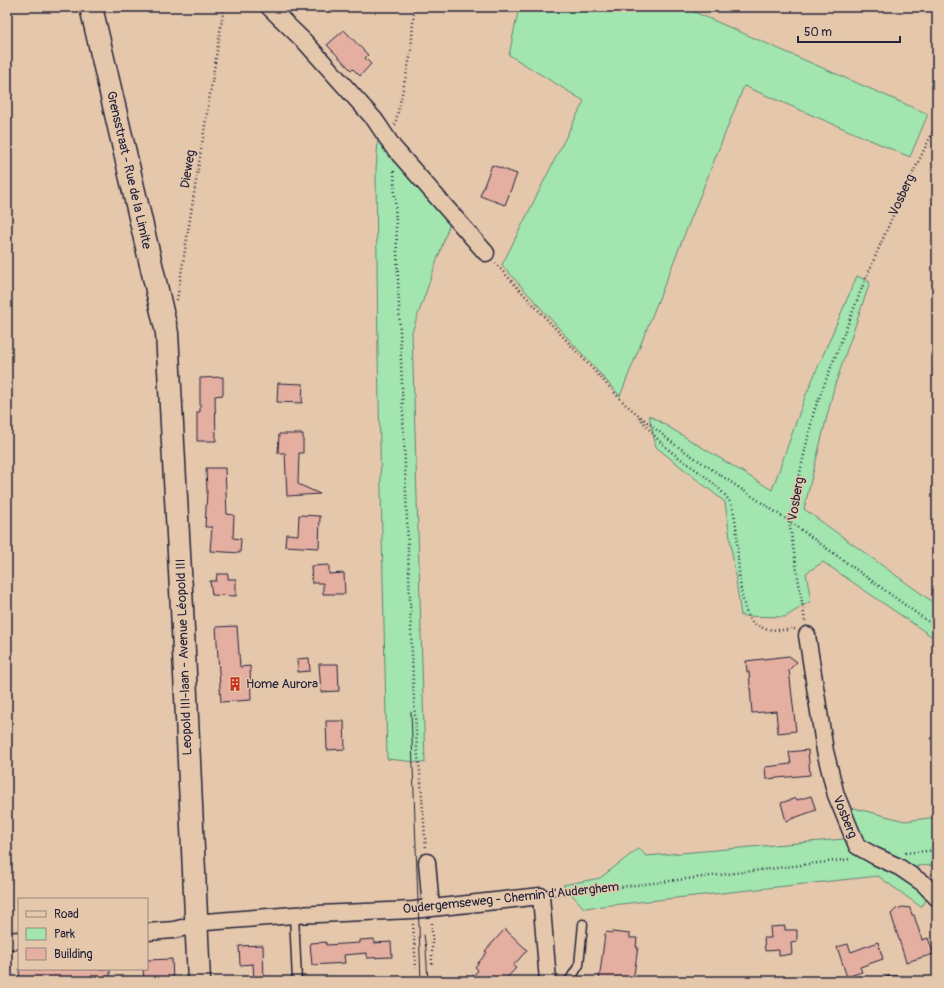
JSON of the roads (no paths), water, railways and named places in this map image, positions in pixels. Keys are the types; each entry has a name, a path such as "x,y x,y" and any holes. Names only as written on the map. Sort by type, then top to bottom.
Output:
{"street":[{"name":"Grensstraat - Rue de la Limite","path":"92,7 167,333"},
{"path":"268,7 306,43 375,120 393,147 486,253"},
{"name":"Leopold III-laan - Avenue Léopold III","path":"167,333 182,608 199,981"},
{"name":"Vosberg","path":"807,631 825,751 836,795 857,846 899,867 924,884 937,898"},
{"path":"427,862 431,908"},
{"name":"Oudergemseweg - Chemin d'Auderghem","path":"148,932 174,930 206,922 294,915 412,910 541,896 548,981"},
{"path":"7,941 18,940"}],"lane":[{"path":"294,915 297,981"},
{"path":"569,981 579,965 583,924"},
{"path":"889,981 910,981"}],"tram line":[{"path":"411,712 421,981"},
{"path":"424,935 428,981"}],"place":[{"name":"Home Aurora","path":"235,684"}]}
